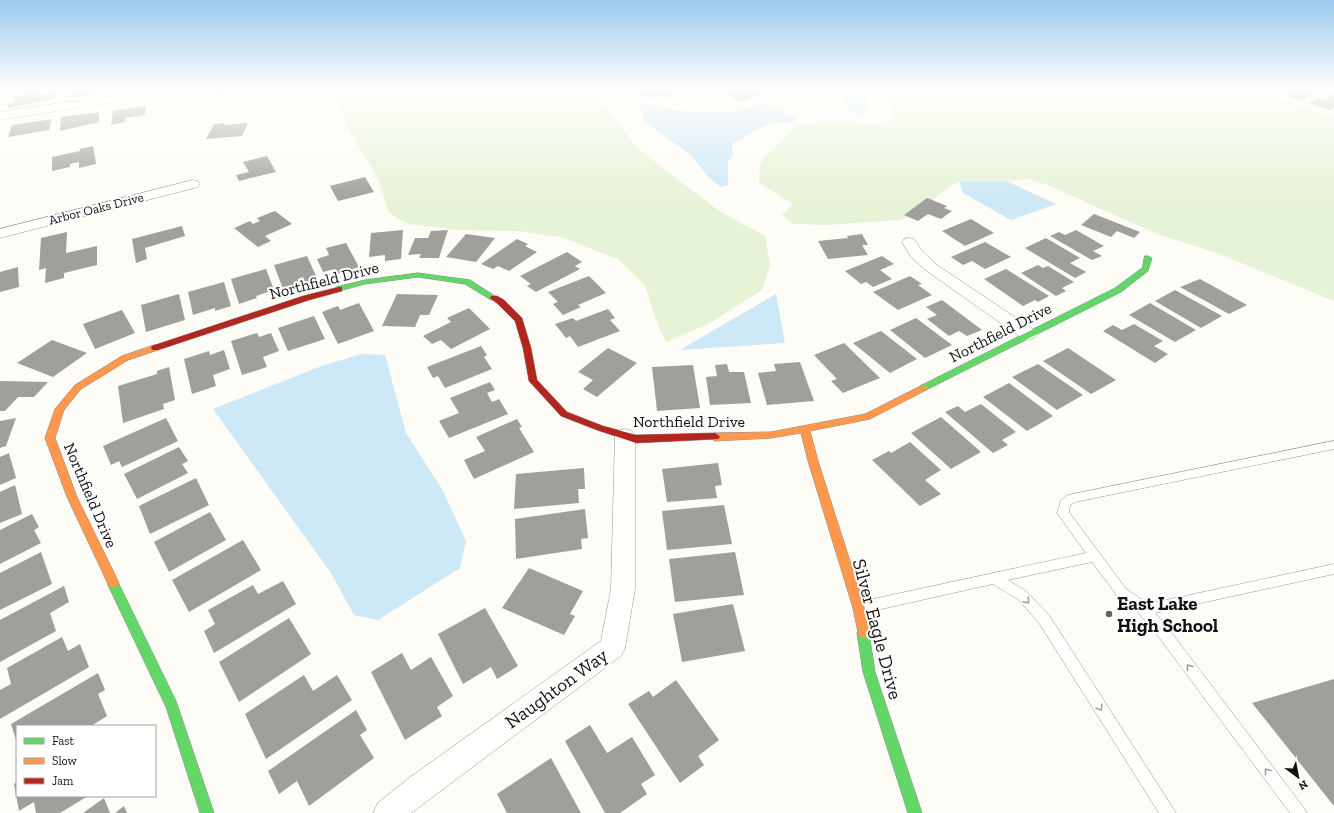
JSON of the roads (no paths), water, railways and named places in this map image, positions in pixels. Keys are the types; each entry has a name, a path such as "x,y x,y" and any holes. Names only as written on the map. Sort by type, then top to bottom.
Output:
{"street":[{"name":"Arbor Oaks Drive","path":"0,234 193,184"},
{"path":"909,242 916,254 932,268 1028,334"},
{"name":"Northfield Drive","path":"207,813 172,705 72,497 50,438 60,409 78,387 125,358 186,336 306,298 365,282 418,275 467,282 501,302 519,320 533,381 564,414 600,428 636,439 771,435 867,417 1028,334 1118,290 1145,269 1148,258"},
{"name":"Silver Eagle Drive","path":"805,428 815,468 859,608 869,672 915,813"},
{"name":"Naughton Way","path":"388,813 419,788 612,648 624,589 625,436"}],"lane":[{"path":"1299,813 1160,628 1138,604 1122,593 1063,513 1065,503 1072,498 1334,445"},
{"path":"859,608 1094,556"},
{"path":"1138,604 1157,608 1334,569"},
{"path":"995,578 1023,596 1044,619 1168,813"}],"water":[{"path":"652,127 763,127 732,144 733,154 728,162 728,185 721,187 709,178 691,155"},
{"path":"959,181 1006,181 1056,204 1011,220 963,193"},
{"path":"776,294 785,343 680,350"},
{"path":"361,354 385,355 406,433 442,489 466,541 460,568 378,620 354,615 331,573 213,409 319,367"}],"place":[{"name":"East Lake High School","path":"1109,614"}]}
